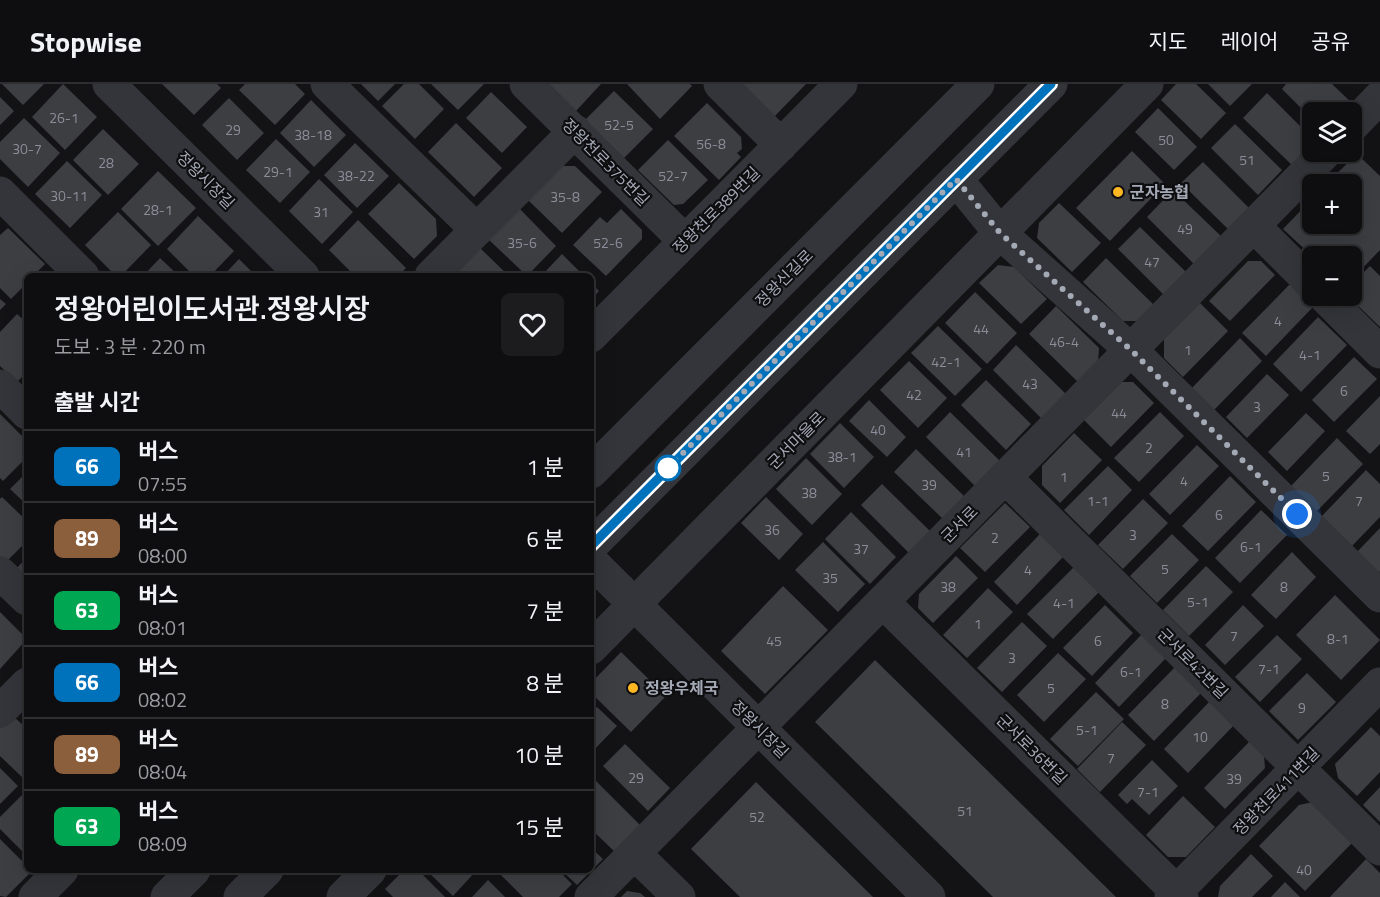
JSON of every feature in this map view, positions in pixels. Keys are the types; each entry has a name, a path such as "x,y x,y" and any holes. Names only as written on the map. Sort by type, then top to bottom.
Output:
{"street":[{"name":"정왕시장길","path":"109,84 300,273"},
{"path":"327,84 477,230"},
{"name":"정왕천로375번길","path":"526,84 685,241"},
{"path":"720,84 781,145"},
{"name":"정왕천로389번길","path":"594,333 841,84"},
{"name":"정왕신길로","path":"594,469 978,84"},
{"path":"594,543 1051,84"},
{"name":"군서마을로","path":"594,645 1147,84"},
{"path":"1362,112 1374,96"},
{"path":"434,273 574,131"},
{"name":"군서로","path":"591,897 1316,162"},
{"path":"956,179 1000,233 1131,350 1380,596"},
{"path":"0,193 80,273"},
{"path":"1254,226 1302,274"},
{"path":"1334,306 1380,352"},
{"path":"0,386 24,410"},
{"name":"군서로42번길","path":"1005,477 1380,849"},
{"name":"정왕시장길","path":"594,564 929,897"},
{"path":"0,573 24,596"},
{"name":"군서로36번길","path":"883,602 1177,895"},
{"name":"정왕천로411번길","path":"1177,895 1380,684"},
{"path":"0,711 24,687"},
{"path":"634,853 679,897"},
{"path":"35,897 59,873"},
{"path":"167,897 191,873"},
{"path":"240,897 264,873"},
{"path":"343,897 367,873"}],"building":[{"path":"2,84 44,84 23,105"},
{"path":"63,84 97,117 65,150 32,117"},
{"path":"162,84 217,84 221,88 194,115"},
{"path":"245,84 295,84 305,94 275,125 239,90"},
{"path":"361,84 395,84 378,101"},
{"path":"404,84 419,84 444,109 415,139 382,106"},
{"path":"431,84 484,84 458,110"},
{"path":"549,84 601,84 576,111"},
{"path":"627,84 690,84 692,86 660,119"},
{"path":"738,84 806,84 773,118"},
{"path":"1176,84 1196,84 1226,113 1201,139 1161,100"},
{"path":"1208,84 1252,84 1230,106"},
{"path":"1286,84 1332,84 1351,102 1302,102 1302,109 1282,89"},
{"path":"614,91 653,129 624,158 585,120"},
{"path":"491,92 527,127 502,153 466,118"},
{"path":"1267,93 1302,128 1302,159 1294,167 1243,118"},
{"path":"0,97 14,111 0,125"},
{"path":"229,98 264,133 237,160 202,125"},
{"path":"311,100 346,135 314,167 280,133"},
{"path":"707,103 741,137 742,149 737,153 741,157 719,180 674,136"},
{"path":"1158,108 1197,147 1174,170 1135,132"},
{"path":"24,118 60,153 28,187 0,159 0,142"},
{"path":"456,123 502,168 474,197 428,152"},
{"path":"1235,124 1282,170 1258,195 1211,148"},
{"path":"103,129 139,164 108,195 73,160"},
{"path":"276,139 310,172 280,203 246,170"},
{"path":"668,140 708,180 683,204 674,205 638,170"},
{"path":"355,143 389,176 357,208 324,175"},
{"path":"1132,151 1165,184 1110,241 1076,208"},
{"path":"1362,159 1380,176 1380,250 1362,269 1362,246 1302,247 1283,229 1302,209 1302,234 1362,234 1362,174 1336,174 1349,162 1362,162"},
{"path":"67,161 102,195 70,228 35,194"},
{"path":"1203,162 1252,211 1231,232 1181,183"},
{"path":"561,166 575,166 602,192 562,233 528,200"},
{"path":"158,171 196,208 158,246 121,209"},
{"path":"319,179 353,212 322,244 289,211"},
{"path":"399,183 436,219 437,236 414,259 368,214"},
{"path":"1173,190 1223,238 1196,266 1147,217"},
{"path":"1059,203 1101,243 1072,272 1037,238 1039,223"},
{"path":"518,207 556,246 530,273 524,273 487,238"},
{"path":"621,209 642,230 642,239 606,276 573,245 600,217 607,223"},
{"path":"118,212 151,245 124,273 113,273 85,245"},
{"path":"198,216 234,251 213,273 191,273 167,249"},
{"path":"358,220 406,268 401,273 352,273 329,250"},
{"path":"1140,227 1186,272 1164,295 1118,249"},
{"path":"8,228 45,264 36,273 24,273 24,286 11,299 0,288 0,235"},
{"path":"480,248 506,273 455,273"},
{"path":"562,254 581,273 544,273"},
{"path":"160,258 176,273 146,273"},
{"path":"1106,258 1155,306 1139,321 1123,321 1083,282"},
{"path":"239,259 253,273 226,273"},
{"path":"1248,261 1261,261 1275,275 1230,321 1209,301"},
{"path":"998,265 1014,267 1047,299 1021,324 979,283"},
{"path":"1370,266 1380,276 1380,327 1358,306 1362,306 1362,274"},
{"path":"1290,284 1302,296 1302,306 1313,307 1266,356 1242,333"},
{"path":"594,286 599,291 594,297"},
{"path":"975,292 1017,333 987,364 945,323"},
{"path":"0,299 6,304 0,310"},
{"path":"1200,303 1228,331 1183,377 1164,358 1164,339"},
{"path":"1056,306 1099,348 1098,363 1079,383 1029,334"},
{"path":"17,314 24,320 24,375 17,382 0,366 0,332"},
{"path":"1318,317 1347,345 1301,392 1273,364"},
{"path":"938,326 982,369 955,396 911,353"},
{"path":"1240,338 1262,361 1214,410 1192,388"},
{"path":"1016,345 1068,396 1043,420 993,370"},
{"path":"1354,357 1377,379 1334,422 1312,400"},
{"path":"909,361 947,398 918,428 880,390"},
{"path":"1267,374 1289,395 1247,438 1226,417"},
{"path":"986,380 1031,424 1006,450 961,405"},
{"path":"1121,382 1133,382 1154,403 1111,447 1084,420"},
{"path":"1380,396 1380,444 1370,454 1346,431"},
{"path":"869,400 906,437 887,457 849,421"},
{"path":"950,412 1003,464 978,489 926,437"},
{"path":"1160,412 1184,436 1139,482 1114,458"},
{"path":"1306,413 1325,431 1287,471 1268,452"},
{"path":"0,414 24,438 24,460 3,481 0,478"},
{"path":"840,423 874,457 844,488 810,454"},
{"path":"1074,433 1102,460 1060,503 1042,485 1042,466"},
{"path":"1337,438 1363,464 1316,512 1290,487"},
{"path":"1197,445 1219,466 1170,515 1149,494"},
{"path":"916,449 965,497 943,519 894,472"},
{"path":"806,458 842,494 812,525 776,489"},
{"path":"1108,466 1132,490 1089,535 1064,510"},
{"path":"1366,470 1380,484 1380,517 1351,547 1321,517"},
{"path":"24,475 24,502 10,489"},
{"path":"1230,476 1256,502 1208,551 1182,526"},
{"path":"882,484 930,531 909,553 861,505"},
{"path":"2,497 24,518 24,544 6,562 0,556 0,499"},
{"path":"766,497 803,534 779,560 741,523"},
{"path":"1143,499 1168,523 1123,569 1098,545"},
{"path":"1005,503 1030,527 985,572 960,548"},
{"path":"1261,510 1287,535 1240,583 1215,558"},
{"path":"851,512 896,557 870,584 825,539"},
{"path":"1380,528 1380,571 1378,574 1356,553"},
{"path":"1040,534 1063,557 1017,605 994,582"},
{"path":"1172,534 1199,560 1157,603 1130,576"},
{"path":"823,542 865,584 838,612 795,570"},
{"path":"1292,552 1316,577 1276,619 1251,595"},
{"path":"956,556 978,578 933,623 918,608 919,594"},
{"path":"24,560 24,577 16,569"},
{"path":"1075,566 1100,591 1053,639 1027,614"},
{"path":"1206,566 1233,592 1189,636 1163,610"},
{"path":"783,586 828,630 765,694 721,651"},
{"path":"988,588 1013,612 967,658 943,635"},
{"path":"1335,595 1380,640 1341,680 1296,635"},
{"path":"1105,605 1133,633 1092,676 1063,648"},
{"path":"1243,605 1264,626 1225,665 1205,645"},
{"path":"0,612 24,636 24,642 0,669"},
{"path":"1022,622 1047,646 1002,692 977,668"},
{"path":"1142,634 1166,658 1119,707 1095,683"},
{"path":"1277,635 1302,659 1260,702 1235,677"},
{"path":"621,652 666,696 631,732 594,696 594,680"},
{"path":"1058,653 1086,679 1044,722 1017,695"},
{"path":"875,660 1116,897 993,897 815,722"},
{"path":"1176,666 1202,692 1154,741 1128,715"},
{"path":"1307,673 1336,702 1298,740 1269,711"},
{"path":"1096,692 1124,719 1078,766 1050,739"},
{"path":"1211,700 1235,724 1188,773 1164,749"},
{"path":"597,707 617,726 594,750 594,710"},
{"path":"12,715 24,726 24,779 0,756 0,728"},
{"path":"1122,722 1146,745 1100,792 1077,769"},
{"path":"1371,727 1380,736 1380,772 1357,796 1338,778 1335,764"},
{"path":"1250,741 1264,756 1265,768 1225,809 1204,788"},
{"path":"625,744 670,788 648,811 603,766"},
{"path":"1152,760 1178,786 1149,815 1132,799 1127,804 1118,795"},
{"path":"0,768 18,786 0,804"},
{"path":"594,779 642,827 616,853 594,832"},
{"path":"756,782 873,897 740,897 691,849"},
{"path":"1380,787 1380,822 1363,805"},
{"path":"24,793 24,853 0,829 0,817"},
{"path":"1183,796 1215,827 1186,857 1168,857 1146,835"},
{"path":"1313,802 1353,842 1305,891 1259,846 1299,805"},
{"path":"0,839 24,863 24,873 30,873 6,897 0,896"},
{"path":"594,851 603,859 594,868"},
{"path":"1251,854 1273,876 1252,897 1218,897 1220,886"},
{"path":"1366,859 1380,873 1380,897 1330,897"},
{"path":"401,873 421,873 445,897 393,897 385,889"},
{"path":"429,873 474,873 453,896"},
{"path":"499,873 561,873 572,884 559,897 523,897"},
{"path":"564,873 589,873 577,885"},
{"path":"488,880 505,897 472,897"},
{"path":"1285,882 1300,897 1271,897"},
{"path":"627,891 640,893 645,897 621,897"}],"bus line":[{"name":"66","path":"594,543 1051,84"}],"place":[{"name":"군자농협","path":"1118,192"},
{"name":"정왕우체국","path":"633,688"}],"route":[{"path":"668,468 956,179 1000,233 1131,350 1297,514"}]}
